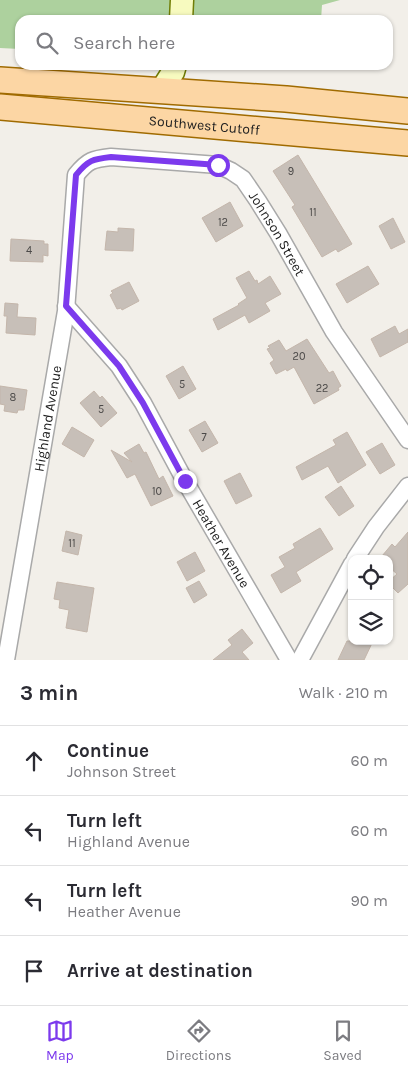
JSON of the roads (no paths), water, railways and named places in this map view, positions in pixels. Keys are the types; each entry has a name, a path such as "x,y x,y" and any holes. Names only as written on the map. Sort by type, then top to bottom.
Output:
{"main road":[{"path":"181,15 182,0"},
{"path":"161,92 174,70"},
{"path":"0,80 286,99 408,111"},
{"name":"Southwest Cutoff","path":"0,106 408,143"}],"street":[{"name":"Johnson Street","path":"76,175 84,164 95,158 111,157 218,165 242,179 278,233 334,332 408,440"},
{"name":"Highland Avenue","path":"6,660 66,306 76,175"},
{"name":"Heather Avenue","path":"66,306 119,366 138,395 185,481 289,660"},
{"path":"358,555 376,526 408,486"},
{"path":"300,660 348,571"}]}
